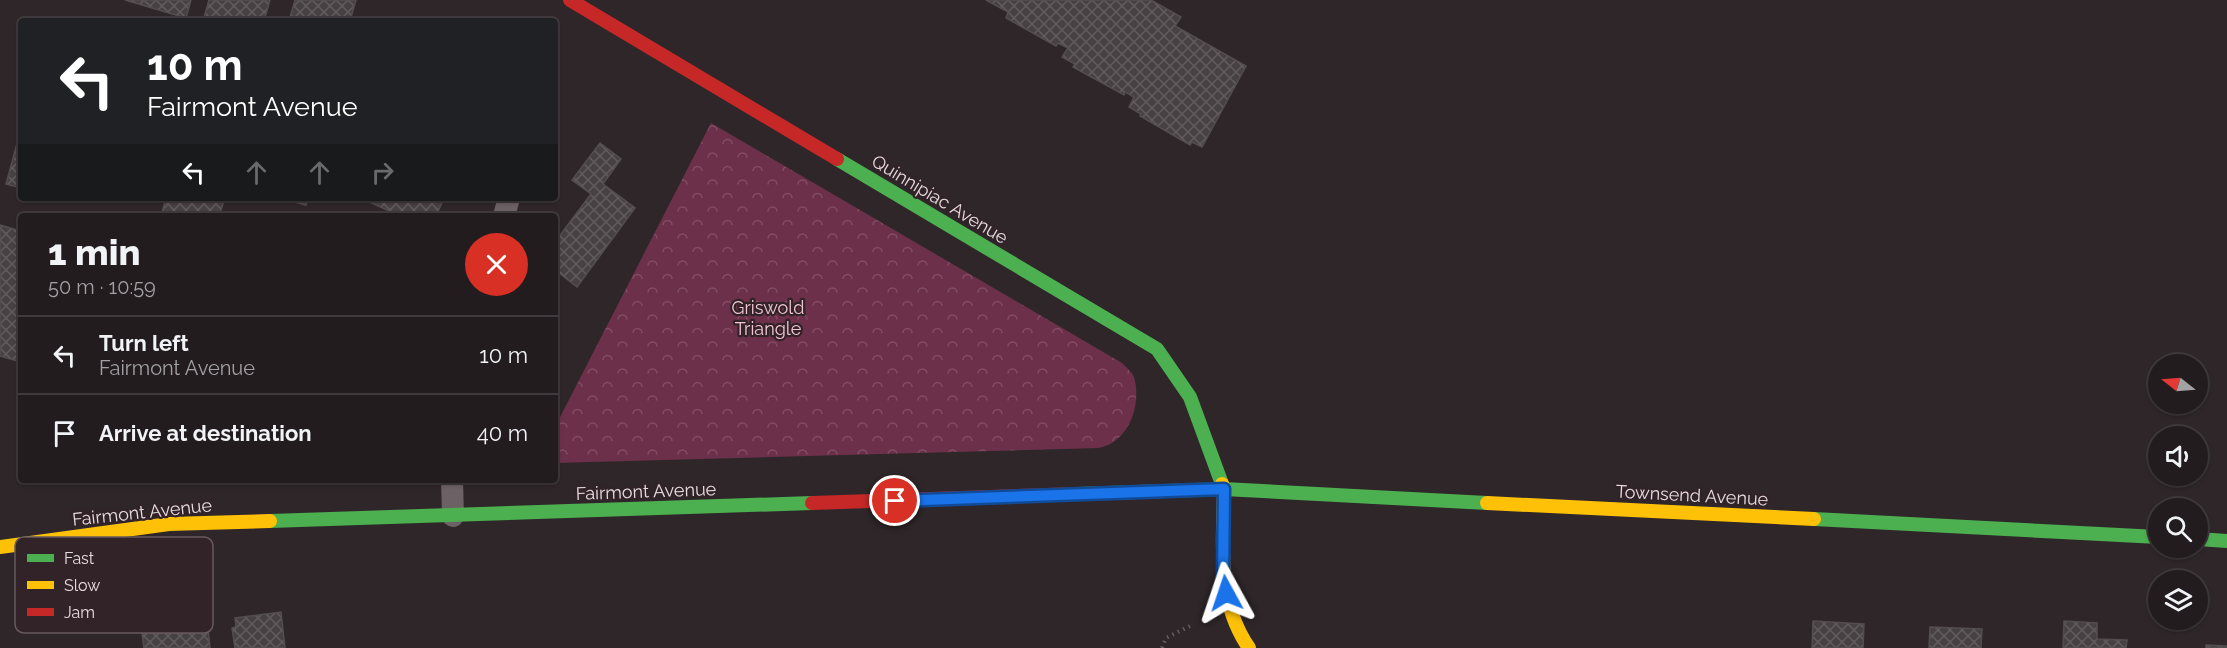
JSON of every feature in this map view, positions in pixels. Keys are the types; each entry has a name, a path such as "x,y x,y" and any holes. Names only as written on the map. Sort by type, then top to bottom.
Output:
{"main road":[{"name":"Quinnipiac Avenue","path":"570,0 1157,349 1190,397 1224,489"},
{"name":"Fairmont Avenue","path":"73,537 169,524 1224,489"},
{"name":"Townsend Avenue","path":"1224,489 2148,536"},
{"path":"1224,489 1223,579 1229,606 1240,635 1249,648"},
{"path":"2208,540 2227,541"},
{"name":"Fairmont Avenue","path":"0,547 15,545"}],"lane":[{"path":"452,483 453,516"}],"green space":[{"name":"Griswold Triangle","path":"711,123 1122,363 1133,375 1136,388 1131,421 1118,439 1098,448 558,463 558,421"}],"building":[{"path":"125,0 191,0 186,18"},
{"path":"209,0 270,0 265,18 204,18"},
{"path":"295,0 356,0 351,18 290,18"},
{"path":"986,0 1151,0 1181,17 1175,26 1246,66 1202,147 1192,142 1190,145 1140,116 1141,114 1129,107 1134,97 1125,92 1124,95 1073,67 1075,64 1062,57 1068,48 1058,43 1056,46 1006,18 1008,12"},
{"path":"18,140 18,187 6,184"},
{"path":"600,143 621,159 603,184 635,208 577,287 558,272 558,238 591,194 572,180"},
{"path":"165,201 224,201 220,213 162,213"},
{"path":"291,201 307,201 306,205"},
{"path":"368,201 443,201 437,213 394,213"},
{"path":"0,225 18,230 18,361 0,356"},
{"path":"281,612 285,648 235,648 232,628 236,627 235,618"},
{"path":"1813,621 1864,624 1863,648 1812,648"},
{"path":"2064,621 2097,623 2097,639 2127,640 2126,648 2063,648"},
{"path":"1930,627 1982,629 1981,648 1929,648"},
{"path":"142,633 208,633 210,648 144,648"},
{"path":"2206,645 2227,646 2227,648 2206,648"}],"traffic: fast":[{"path":"837,159 1157,349 1190,397 1222,484"},
{"path":"1077,494 1224,489 1487,503"},
{"path":"270,521 812,503"},
{"path":"1814,519 2148,536"},
{"path":"2208,540 2227,541"}],"traffic: slow":[{"path":"1222,484 1224,489 1223,551 1226,591 1238,630 1249,648"},
{"path":"1487,503 1814,519"},
{"path":"73,537 169,524 270,521"},
{"path":"0,547 15,545"}],"traffic: jam":[{"path":"570,0 837,159"},
{"path":"812,503 1077,494"}],"route":[{"path":"895,501 1224,489 1223,579 1226,593"}]}
